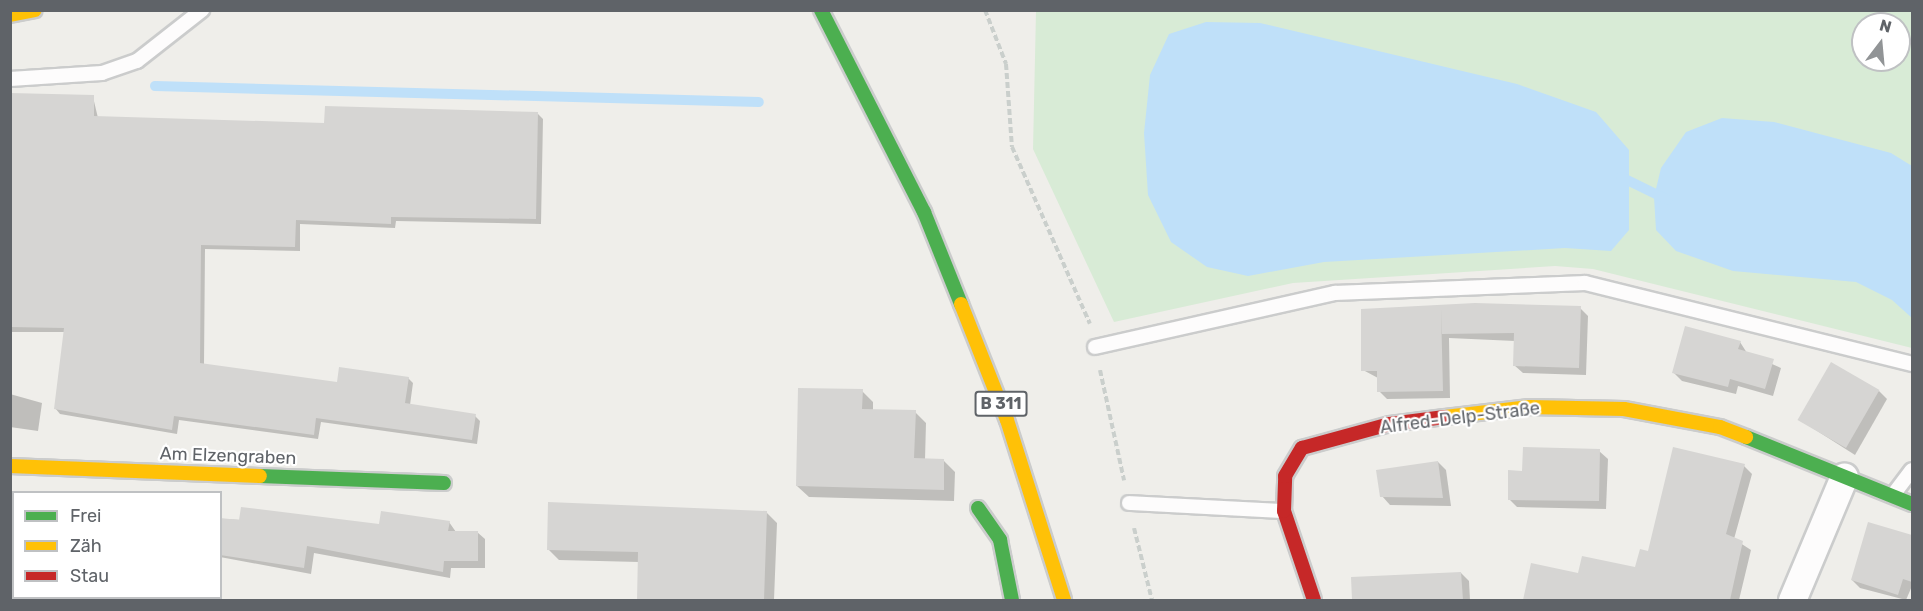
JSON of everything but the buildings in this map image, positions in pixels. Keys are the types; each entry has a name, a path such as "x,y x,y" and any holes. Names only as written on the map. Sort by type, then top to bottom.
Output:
{"street":[{"path":"10,15 35,10"},
{"name":"B 311","path":"821,10 924,212 1007,420 1064,600"},
{"name":"Alfred-Delp-Straße","path":"1314,600 1284,511 1285,476 1302,448 1390,424 1529,407 1624,409 1720,427 1912,504"},
{"name":"Am Elzengraben","path":"10,466 444,483"},
{"path":"1792,600 1844,476"},
{"path":"978,508 1000,540 1012,600"}],"lane":[{"path":"10,80 102,73 136,61 202,10"},
{"path":"1095,347 1335,293 1585,283 1912,364"},
{"path":"1893,495 1912,471"},
{"path":"1129,504 1284,511"}],"path":[{"path":"986,10 1006,63 1012,147"}],"green space":[{"path":"1036,11 1912,11 1912,348 1593,269 1555,266 1293,283 1114,322 1033,149"}],"water":[{"path":"1206,22 1260,23 1517,84 1596,112 1629,150 1629,230 1611,251 1565,248 1324,262 1248,276 1207,267 1171,242 1148,195 1144,133 1150,75 1169,34"},
{"path":"1722,118 1774,122 1891,153 1912,166 1912,318 1892,300 1856,282 1733,271 1676,251 1656,230 1654,197 1661,168 1686,132"}],"waterway":[{"path":"155,86 759,102"},
{"path":"1621,177 1668,200"}],"traffic: fast":[{"path":"821,10 924,212 961,304"},
{"path":"1746,437 1912,504"},
{"path":"260,476 444,483"},
{"path":"978,508 1000,540 1012,600"}],"traffic: slow":[{"path":"10,15 35,10"},
{"path":"961,304 1007,420 1064,600"},
{"path":"1445,417 1529,407 1624,409 1720,427 1746,437"},
{"path":"10,466 260,476"}],"traffic: jam":[{"path":"1314,600 1284,511 1285,476 1302,448 1390,424 1445,417"}]}
